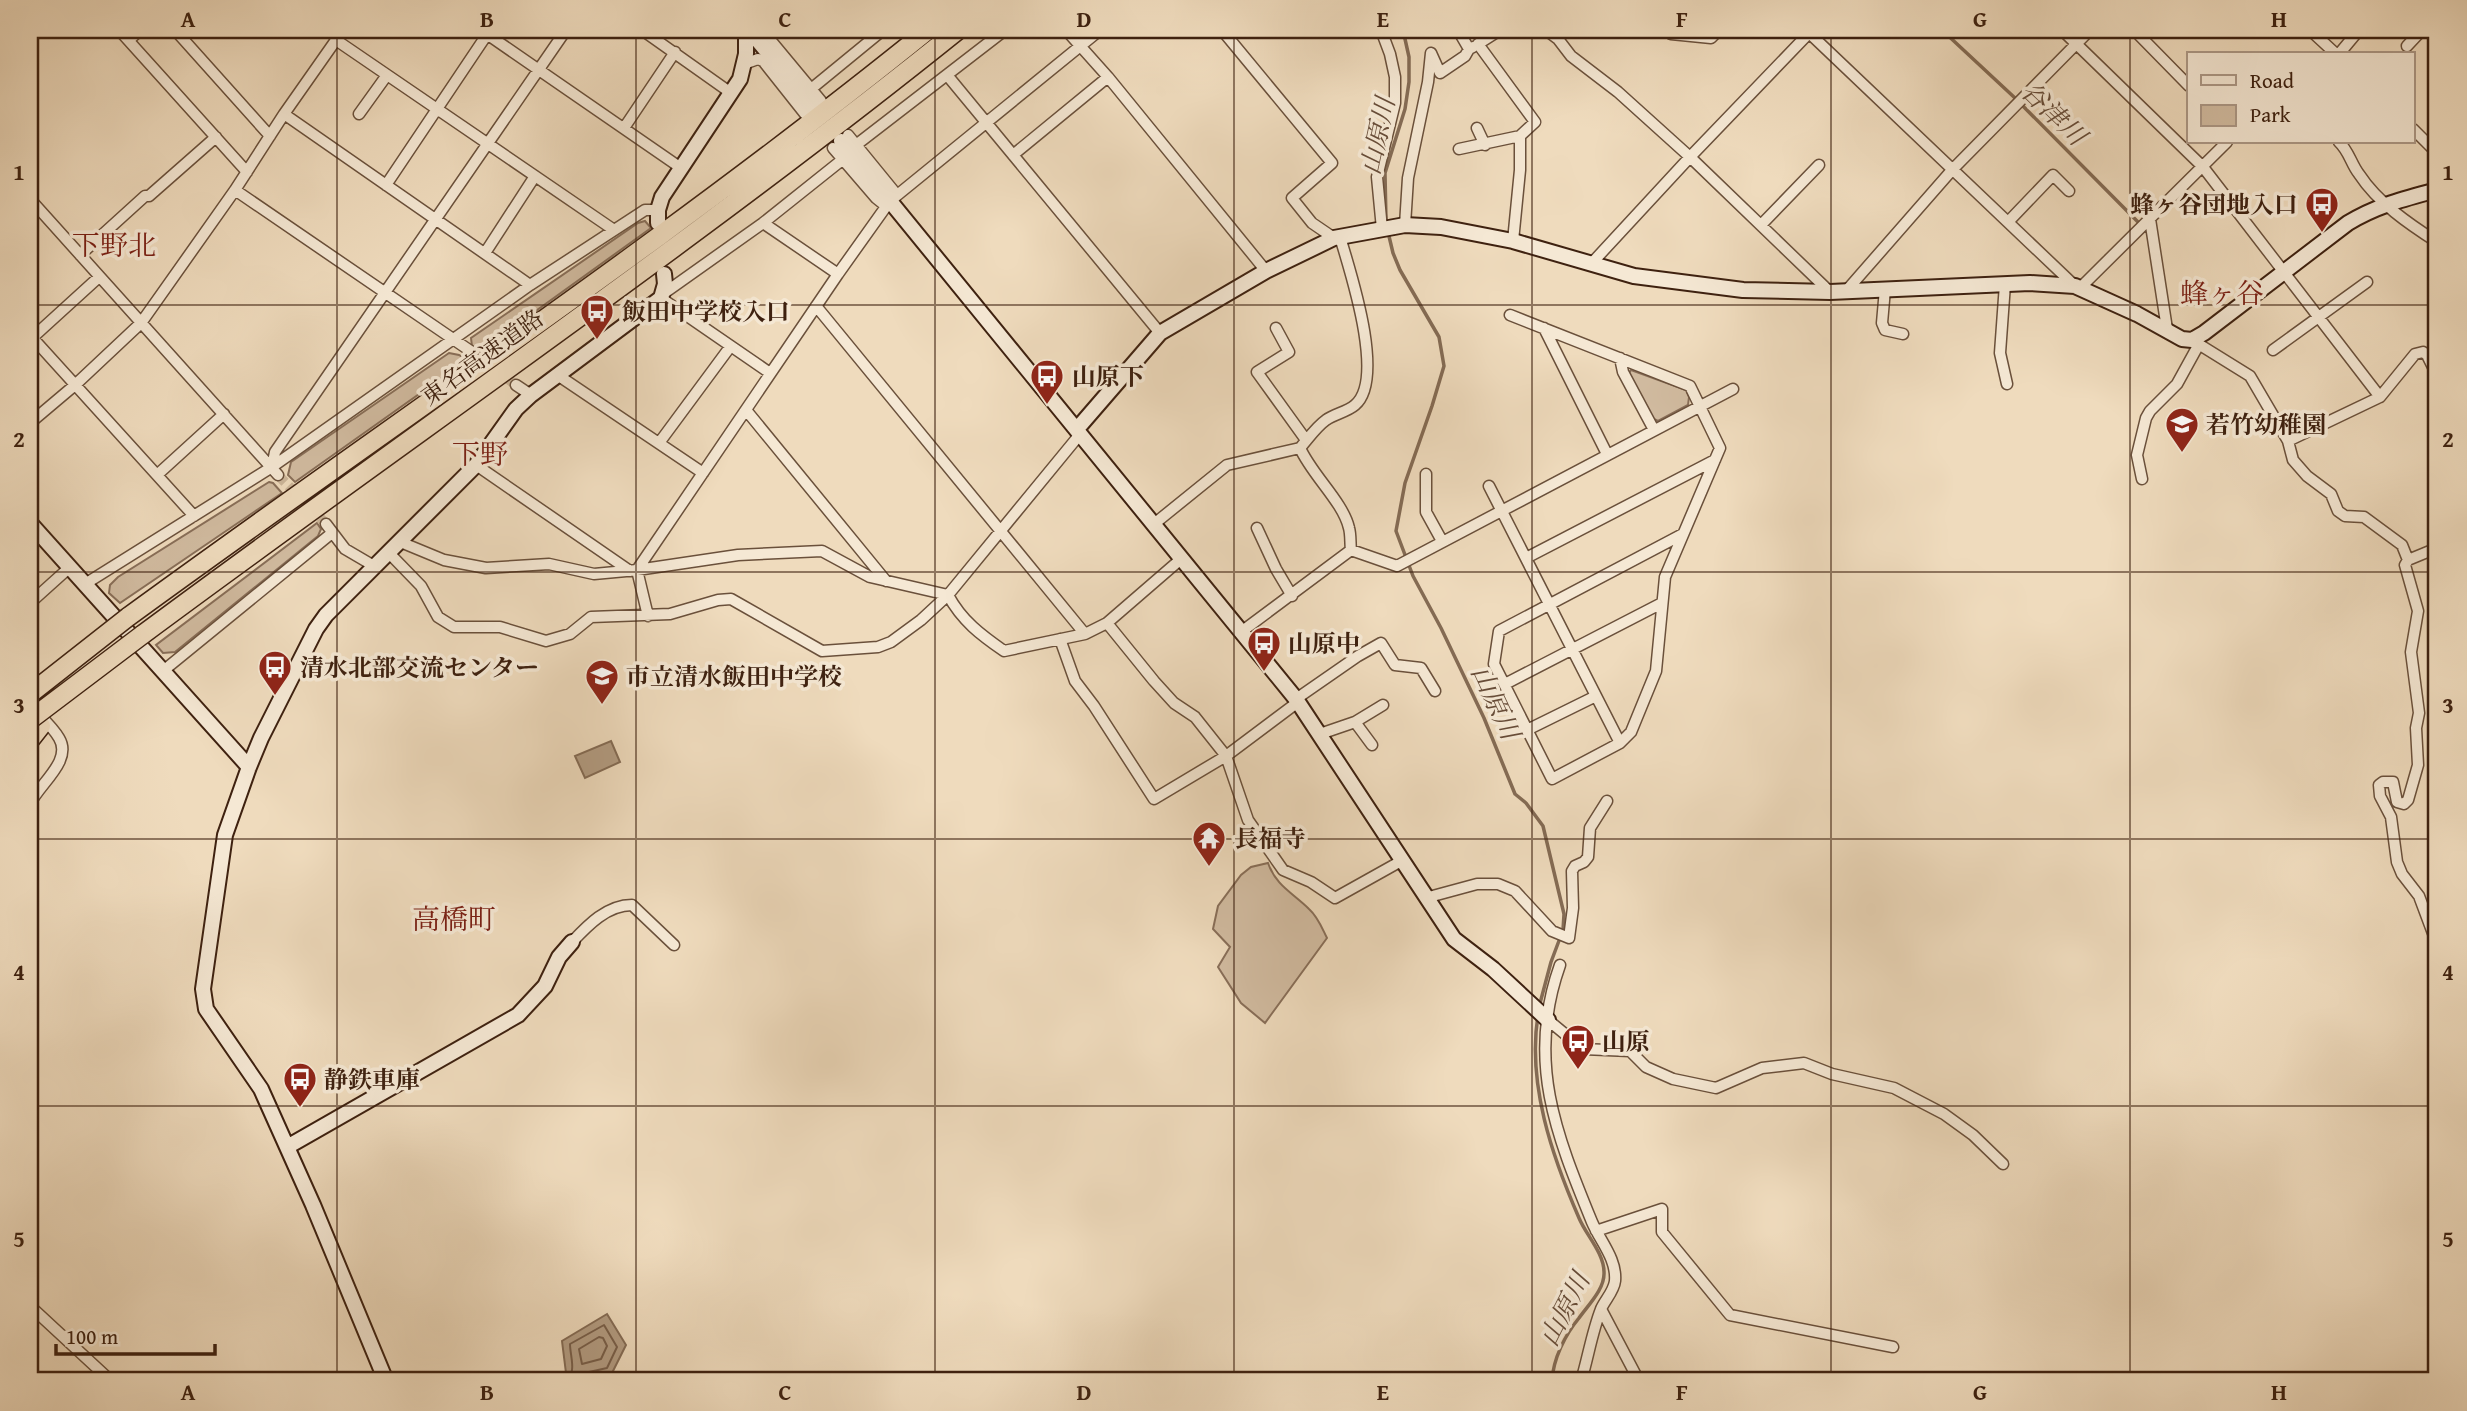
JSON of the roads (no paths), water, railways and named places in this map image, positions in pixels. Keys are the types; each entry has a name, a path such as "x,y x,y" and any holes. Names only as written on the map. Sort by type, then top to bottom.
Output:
{"highway":[{"name":"東名高速道路","path":"30,694 128,617 692,212 835,105 928,30"},
{"name":"東名高速道路","path":"32,722 284,531 704,227 847,120 958,30"}],"street":[{"path":"119,30 247,172"},
{"path":"129,40 140,30"},
{"path":"175,30 270,136"},
{"path":"30,423 141,323 343,30"},
{"path":"275,471 275,452 566,30"},
{"path":"642,30 731,93"},
{"path":"85,584 194,516 275,471 530,285 645,209 658,216 663,197 740,79 747,30"},
{"path":"747,30 813,107"},
{"path":"762,30 811,89 813,107"},
{"path":"811,89 883,30"},
{"path":"856,145 1005,30"},
{"path":"1066,30 1108,77 1266,271"},
{"path":"634,571 891,201 1100,30"},
{"path":"1154,524 1227,465 1303,444 1326,419 1354,406 1363,395 1367,375 1363,313 1337,237 1312,223 1292,198 1332,163 1222,30"},
{"path":"1381,30 1395,77 1395,103 1377,177 1381,229"},
{"path":"1458,30 1535,122 1520,136 1459,149"},
{"path":"1405,225 1408,178 1428,82 1431,52 1440,73 1465,56 1474,46 1500,30"},
{"path":"1546,30 1558,38 1571,55 1618,92 1690,157 1830,292"},
{"path":"1668,30 1671,34 1711,38 1716,33"},
{"path":"2062,30 2203,167 2380,397"},
{"path":"1847,290 1952,170 2090,30"},
{"path":"2310,30 2335,52"},
{"path":"2339,52 2359,30"},
{"path":"2407,46 2423,30"},
{"path":"386,185 486,31 681,168"},
{"path":"1591,264 1809,31 2077,287 2167,329 2182,340 2196,342 2250,376 2288,442 2293,460 2307,476 2330,494 2338,511 2345,516 2364,517 2402,545 2408,560"},
{"path":"2139,35 2187,84"},
{"path":"336,40 614,230"},
{"path":"624,128 675,52"},
{"path":"744,64 763,61 813,107"},
{"path":"359,114 387,75"},
{"path":"947,75 1160,333"},
{"path":"1013,155 1108,77"},
{"path":"284,114 530,285"},
{"path":"1477,128 1485,145"},
{"path":"2414,130 2437,153"},
{"path":"1513,241 1520,170 1520,136"},
{"path":"80,255 216,137"},
{"path":"841,141 856,145 891,201"},
{"path":"841,141 842,160 891,201"},
{"path":"841,141 1297,701 1429,897 1454,939 1493,969 1583,1049 1630,1051 1646,1067 1672,1079 1716,1088 1762,1068 1804,1063 1832,1074 1894,1088 1944,1114 1973,1135 2003,1164"},
{"path":"393,547 421,586 438,617 454,627 500,627 546,641 570,634 591,617 670,614 718,600 731,599 822,651 878,647 891,642 948,596 1160,333 1266,271 1337,237 1405,225 1441,227 1513,241 1634,276 1743,290 1830,292 2005,284 2077,287 2225,144"},
{"path":"2341,144 2352,159 2358,174 2385,204 2437,243"},
{"path":"386,1381 261,1089 206,1009 203,999 202,989 225,835 249,767 326,615 476,465 516,409 662,296 763,223 842,160"},
{"path":"1761,225 1819,166"},
{"path":"485,253 535,176"},
{"path":"2008,222 2053,176 2069,191"},
{"path":"235,190 472,352"},
{"path":"2142,479 2137,455 2147,418 2150,411 2177,384 2196,342 2204,333 2348,223 2385,204 2437,190"},
{"path":"30,199 275,471"},
{"path":"2150,219 2167,329"},
{"path":"763,223 838,274"},
{"path":"662,296 664,274"},
{"path":"99,277 31,336 194,516"},
{"path":"2273,350 2367,282"},
{"path":"2005,284 2000,354 2007,384"},
{"path":"1885,289 1882,323 1885,330 1903,334"},
{"path":"662,296 770,373"},
{"path":"816,306 1085,634"},
{"path":"1510,315 1690,386 1720,448 1665,577 1656,671 1631,732 1620,743 1552,779 1494,664 1499,631 1683,534"},
{"path":"1276,328 1289,352 1257,372 1303,444 1307,465 1345,515 1350,529 1350,550"},
{"path":"1544,328 1607,454"},
{"path":"659,443 730,347"},
{"path":"2288,442 2380,397 2415,354 2423,352 2427,355 2437,375"},
{"path":"1620,358 1623,372 1654,429"},
{"path":"559,376 703,473"},
{"path":"516,385 531,395"},
{"path":"1350,550 1397,566 1733,389"},
{"path":"746,410 887,581"},
{"path":"157,475 224,414"},
{"path":"1526,558 1715,460"},
{"path":"476,465 634,571 648,616"},
{"path":"1426,474 1426,512 1442,541"},
{"path":"1489,485 1620,743"},
{"path":"30,523 249,767"},
{"path":"163,671 329,528 345,549 374,566"},
{"path":"1257,528 1292,596"},
{"path":"393,547 444,561 486,568 549,564 594,574 634,571 738,555 822,551 870,577 948,596 973,629 1004,651 1085,634 1107,623 1181,558"},
{"path":"2437,548 2408,560 2405,565 2418,611 2411,652 2419,713 2416,728 2418,765 2404,804 2397,802 2393,782 2383,782 2379,789 2390,817 2397,862 2402,874 2419,896 2437,944"},
{"path":"1241,632 1350,550"},
{"path":"30,603 70,567"},
{"path":"1505,684 1662,603"},
{"path":"1107,623 1154,681 1174,703 1195,717 1226,756 1248,820 1283,870 1311,882 1335,898 1403,860"},
{"path":"1060,639 1075,681 1154,799 1226,756 1297,701 1381,643 1395,665 1421,668 1435,691"},
{"path":"1527,730 1596,696"},
{"path":"1320,734 1355,722 1383,705"},
{"path":"30,804 34,793 63,756 64,748 58,737 32,722"},
{"path":"1355,722 1372,745"},
{"path":"1429,897 1477,884 1498,884 1514,891 1552,931 1569,937 1573,908 1572,871 1574,866 1588,857 1590,828 1607,801"},
{"path":"286,1147 518,1015 545,986 559,957 572,942 591,922 620,905 632,905 674,946"},
{"path":"1559,965 1551,989 1545,1038 1545,1074 1549,1105 1595,1231 1614,1264 1615,1283 1601,1310 1581,1381"},
{"path":"1595,1231 1662,1209 1662,1231 1730,1315 1893,1347"},
{"path":"30,1306 111,1381"},
{"path":"1601,1310 1639,1381"}],"water":[{"path":"611,741 620,762 585,778 575,756"},
{"path":"607,1314 626,1345 611,1375 572,1381 567,1378 557,1379 556,1374 566,1373 562,1341"}],"waterway":[{"name":"山原川","path":"1386,221 1385,173 1405,109 1409,82 1409,57 1403,30"},
{"name":"谷津川","path":"1942,30 2015,98 2139,223"},
{"name":"山原川","path":"1388,232 1400,270 1439,337 1444,366 1405,483 1396,531 1413,576 1484,718 1515,794 1526,803 1543,826 1564,914 1563,930 1539,1007"},
{"name":"山原川","path":"1538,1015 1536,1067 1544,1119 1569,1194 1601,1258 1604,1272 1599,1291 1561,1348 1552,1381"}],"tunnel":[{"path":"472,352 516,385"},
{"path":"278,475 326,524"}],"place":[{"name":"蜂ヶ谷団地入口","path":"2322,234"},
{"name":"飯田中学校入口","path":"597,341"},
{"name":"山原下","path":"1047,406"},
{"name":"若竹幼稚園","path":"2182,454"},
{"name":"山原中","path":"1264,673"},
{"name":"清水北部交流センター","path":"275,697"},
{"name":"市立清水飯田中学校","path":"602,706"},
{"name":"長福寺","path":"1209,868"},
{"name":"山原","path":"1578,1071"},
{"name":"静鉄車庫","path":"300,1109"}],"district":[{"name":"下野北","path":"114,244"},
{"name":"蜂ヶ谷","path":"2222,292"},
{"name":"下野","path":"480,453"},
{"name":"高橋町","path":"454,918"}]}
